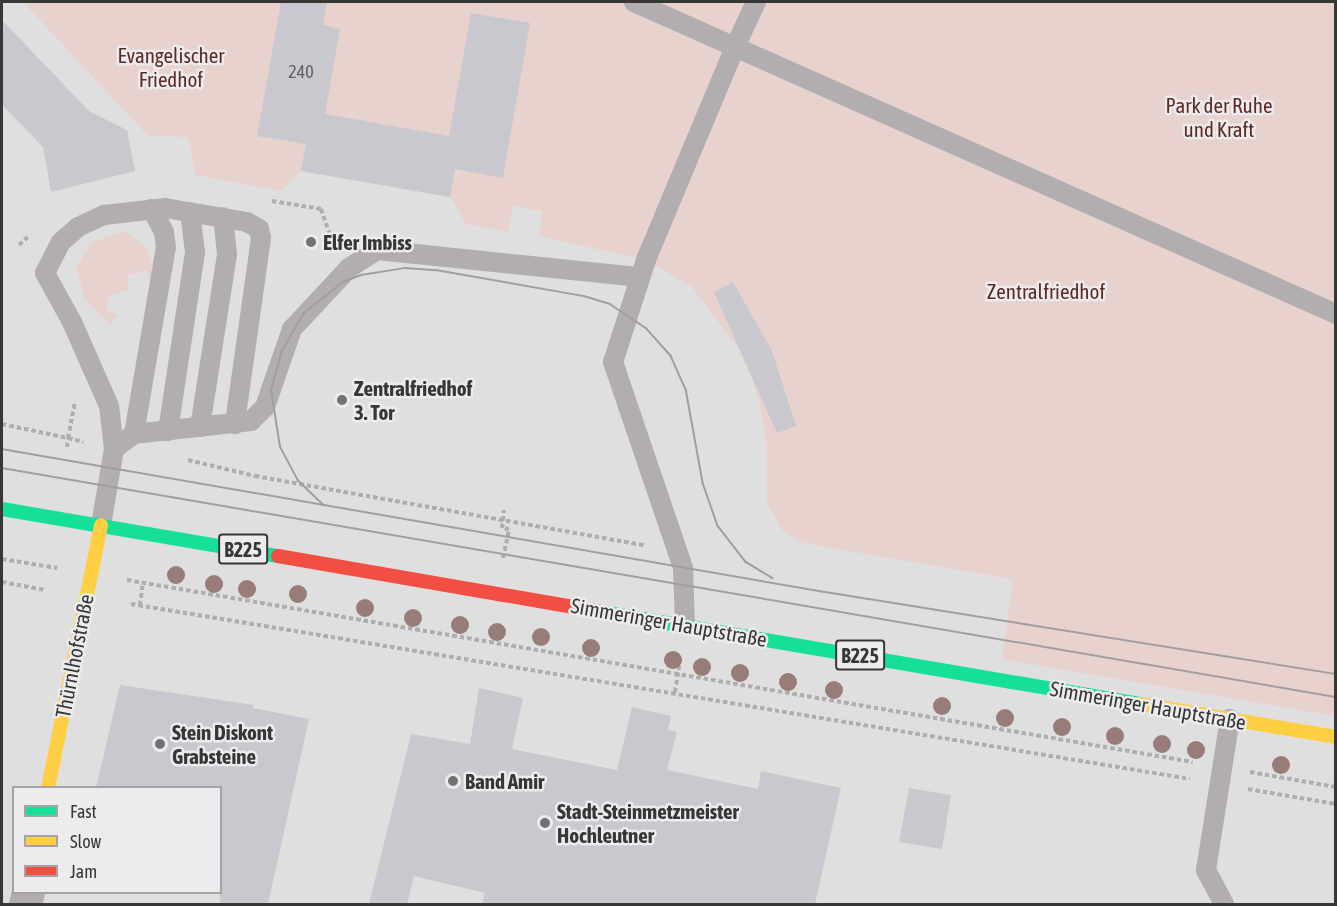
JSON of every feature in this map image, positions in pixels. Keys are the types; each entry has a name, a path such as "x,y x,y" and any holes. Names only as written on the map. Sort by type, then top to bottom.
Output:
{"main road":[{"name":"Simmeringer Hauptstraße","path":"2,509 1335,737"},
{"name":"Thürnlhofstraße","path":"48,786 101,525"}],"lane":[{"path":"634,2 1335,314"},
{"path":"686,625 683,568 613,362 640,277 735,47 756,2"},
{"path":"101,525 114,448 108,406 72,322 45,273 61,242 78,227 104,215 152,209 223,217 247,222 259,229 261,238 235,424"},
{"path":"134,434 166,247 164,232 152,209"},
{"path":"168,431 195,252 190,212"},
{"path":"200,427 227,254 223,217"},
{"path":"114,448 134,434 251,422 265,407 282,351 304,313 349,268 377,250 640,277"},
{"path":"1224,904 1206,870 1230,719"}],"path":[{"path":"2,424 114,448"},
{"path":"67,447 68,438"},
{"path":"183,459 428,508 677,549"},
{"path":"2,558 1221,776 1335,804"},
{"path":"2,582 45,590"},
{"path":"140,605 143,582"},
{"path":"130,604 1221,776 1335,787"}],"green space":[{"name":"Zentralfriedhof","path":"23,2 1335,2 1335,716 1002,659 1013,579 802,543 781,529 767,502 766,439 758,395 740,351 692,287 646,260 539,236 542,211 513,206 508,232 466,224 450,197 301,171 281,191 195,175 188,137 148,136"},
{"path":"125,231 148,249 153,270 149,281 146,270 127,275 129,289 109,296 106,311 117,315 111,325 85,300 76,267 92,242"}],"building":[{"path":"281,2 327,2 323,25 340,29 325,114 449,136 471,13 530,23 503,178 455,169 450,197 301,171 306,144 257,136"},
{"path":"2,20 89,111 127,130 135,171 51,192 43,147 2,105"},
{"path":"733,282 772,351 796,426 777,433 714,292"},
{"path":"120,685 254,705 253,708 309,719 268,904 220,904 220,894 222,894 222,786 96,786"},
{"path":"479,688 523,698 512,749 617,770 632,707 671,716 668,730 677,732 667,770 758,789 761,771 841,788 815,904 482,904 485,893 414,876 407,904 369,904 411,734 470,744"},
{"path":"909,788 951,795 942,849 899,842"}],"tram line":[{"path":"324,506 298,481 280,447 271,390 282,351 304,313 343,282 361,275 405,268 436,270 584,296 610,304 646,328 671,356 686,389 703,483 718,526 746,562 773,578"},
{"path":"2,449 819,591 1336,674"},
{"path":"2,468 1336,697"}],"traffic: fast":[{"path":"2,509 278,556"},
{"path":"602,612 1141,704"}],"traffic: slow":[{"path":"48,786 101,525"},
{"path":"1141,704 1336,737"}],"traffic: jam":[{"path":"278,556 602,612"}],"place":[{"name":"Elfer Imbiss","path":"311,242"},
{"name":"Zentralfriedhof 3. Tor","path":"342,400"},
{"name":"Stein Diskont Grabsteine","path":"160,744"},
{"name":"Band Amir","path":"453,781"},
{"name":"Stadt-Steinmetzmeister Hochleutner","path":"545,823"}],"park label":[{"name":"Evangelischer Friedhof","path":"171,67"},
{"name":"Park der Ruhe und Kraft","path":"1219,117"}]}
